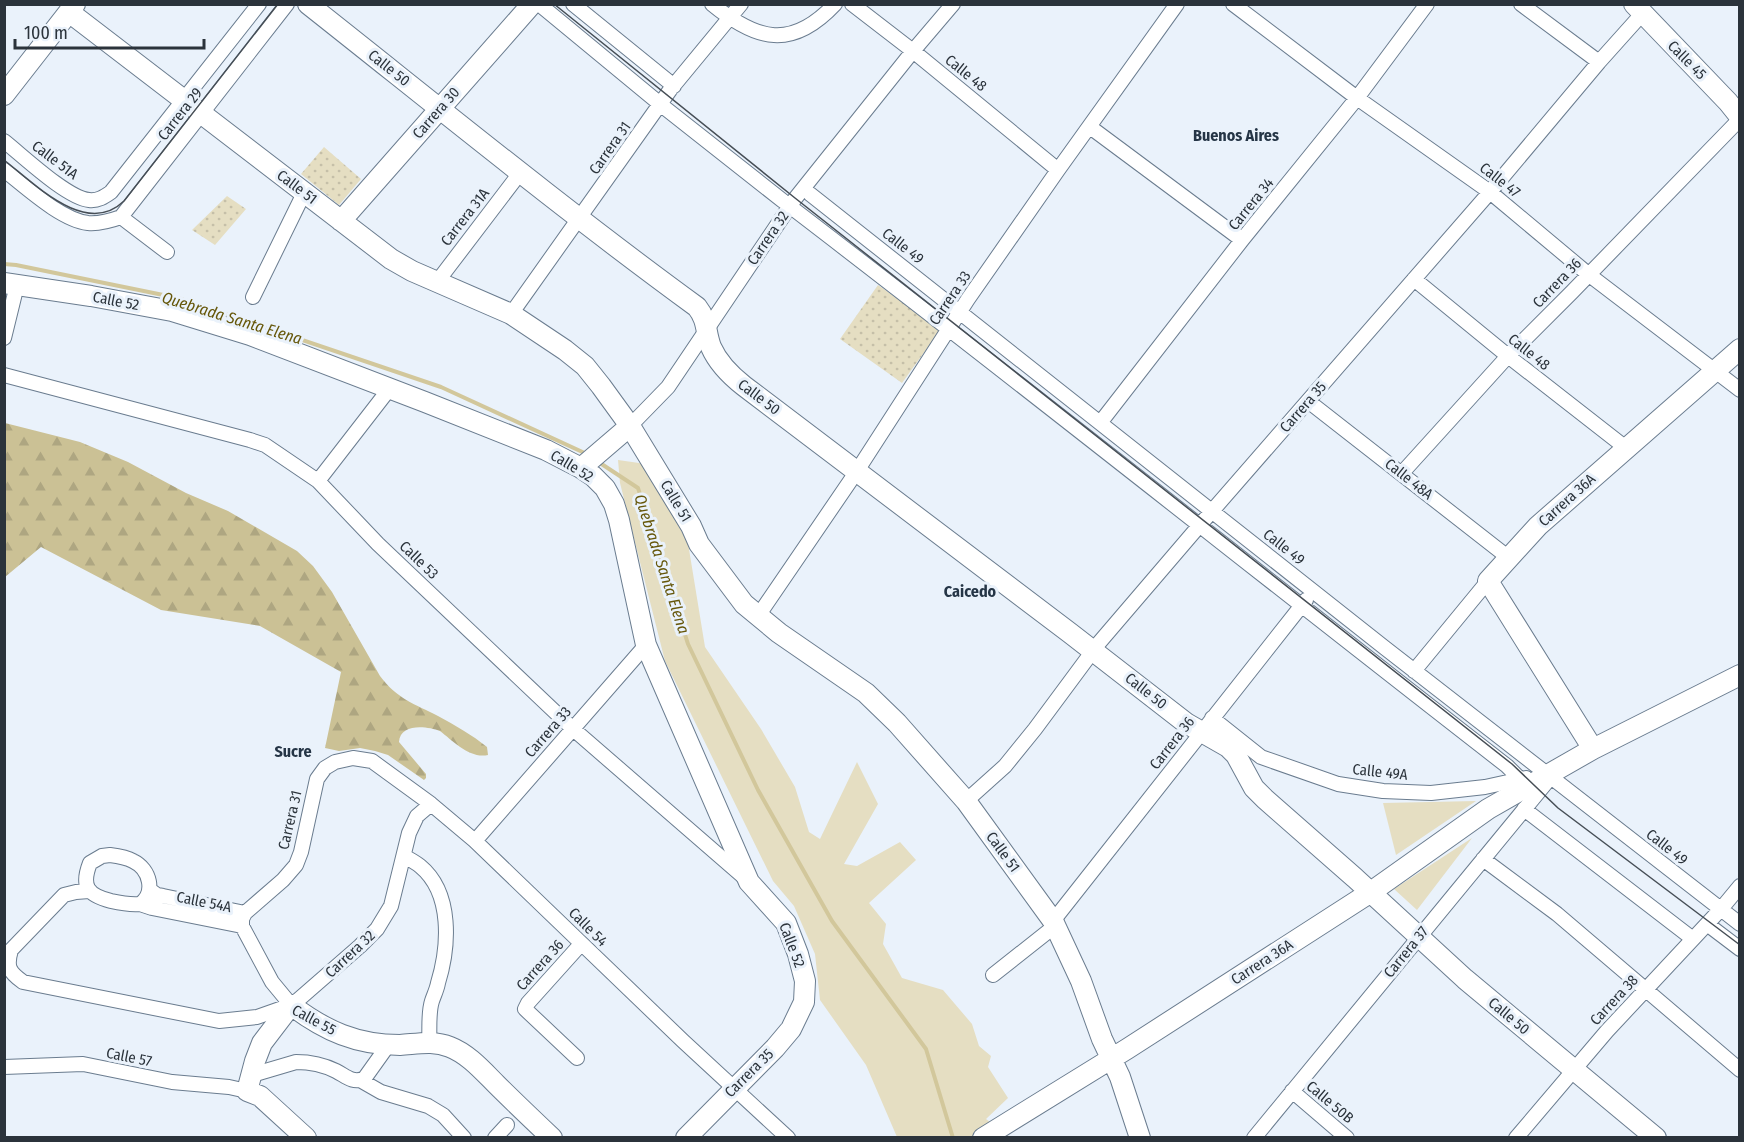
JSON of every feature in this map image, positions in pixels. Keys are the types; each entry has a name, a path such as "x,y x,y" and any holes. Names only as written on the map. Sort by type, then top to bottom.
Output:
{"street":[{"name":"Carrera 29","path":"89,200 98,199 111,192 260,4"},
{"name":"Carrera 29","path":"121,217 287,4"},
{"name":"Calle 50","path":"308,4 578,220 697,307 706,320 706,330 716,356 732,377 1186,723 1207,725 1233,751 1254,788 1465,979 1656,1137"},
{"name":"Carrera 30","path":"341,221 532,4"},
{"path":"539,4 660,105 783,201"},
{"path":"573,4 674,86"},
{"path":"712,4 729,18 754,32 772,36 792,34 807,27 823,18 835,4"},
{"name":"Carrera 31","path":"511,314 674,86 741,4"},
{"name":"Calle 48","path":"852,4 1058,170"},
{"name":"Carrera 32","path":"585,465 630,426 668,387 789,206 953,4"},
{"name":"Carrera 33","path":"758,616 857,471 949,328 1177,4"},
{"name":"Calle 47","path":"1233,4 1357,98 1490,192 1588,274 1740,390"},
{"name":"Carrera 34","path":"1101,423 1242,240 1357,98 1427,4"},
{"path":"1521,4 1599,62"},
{"name":"Calle 51","path":"68,7 183,100 391,259 412,271 511,314 585,366 630,426 691,526 699,544 744,604 778,633 866,693 897,723 966,801 1054,923 1081,981 1102,1039 1112,1058 1140,1137"},
{"path":"4,95 68,7"},
{"name":"Carrera 35","path":"966,801 1005,766 1093,651 1490,192 1599,62 1638,9"},
{"name":"Calle 45","path":"1638,9 1728,102 1740,118"},
{"name":"Carrera 36","path":"1402,473 1508,356 1740,118"},
{"path":"1090,128 1242,240"},
{"name":"Calle 51A","path":"4,141 69,192 89,200"},
{"path":"4,170 74,220 100,223 121,217 167,252"},
{"name":"Carrera 31A","path":"437,282 520,173"},
{"path":"253,297 304,193"},
{"name":"Calle 49","path":"810,194 1212,511 1315,589 1543,775 1740,924"},
{"name":"Calle 49","path":"796,211 949,328 1507,766 1543,775"},
{"name":"Calle 48","path":"1414,279 1626,448"},
{"path":"4,338 11,284"},
{"name":"Calle 52","path":"11,284 171,311 250,335 585,465 605,488 614,504 646,645 749,882 786,923 805,981 804,1002"},
{"name":"Carrera 36A","path":"1414,671 1538,526 1740,349"},
{"name":"Calle 53","path":"4,375 257,442 318,481 378,544 572,728 749,882"},
{"path":"318,481 390,388"},
{"name":"Calle 48A","path":"1308,401 1509,558"},
{"path":"609,444 650,459"},
{"path":"1488,582 1593,749"},
{"name":"Carrera 36","path":"993,975 1054,923 1315,589"},
{"name":"Carrera 33","path":"475,841 646,645"},
{"name":"Carrera 37","path":"1254,1137 1524,809 1543,775 1740,675"},
{"name":"Calle 49A","path":"1207,725 1261,758 1338,784 1383,791 1431,793 1454,791 1492,786 1543,775"},
{"name":"Carrera 31","path":"243,919 296,865 317,779 325,768 335,762 353,758"},
{"name":"Calle 54","path":"353,758 372,761 431,804 475,841 581,944 788,1137"},
{"path":"1241,763 1261,758"},
{"name":"Carrera 36A","path":"983,1137 1112,1058 1371,892 1488,809 1543,775"},
{"name":"Carrera 32","path":"250,1083 262,1043 291,1005 311,990 377,930 391,906 409,833 417,816 431,804"},
{"path":"1524,809 1693,939"},
{"path":"110,855 125,857 136,862 148,877 150,890 147,898 140,904 99,898 89,891 86,877 90,863 102,856 110,855"},
{"path":"404,856 421,867 435,885 444,907 447,924 446,949 431,1003 429,1042"},
{"path":"1484,859 1557,914 1740,1070"},
{"name":"Carrera 38","path":"1516,1137 1740,886"},
{"name":"Calle 54A","path":"150,890 163,897 243,919 272,982 291,1005"},
{"name":"Calle 55","path":"89,891 64,895 11,950 7,962 12,974 23,981 219,1021 257,1017 291,1005 316,1024 345,1036 374,1044 429,1042 448,1046 466,1055 552,1137"},
{"name":"Calle 54A","path":"140,904 152,908 243,919"},
{"path":"1707,924 1740,949"},
{"name":"Carrera 36","path":"577,1058 525,1009 581,944"},
{"name":"Carrera 35","path":"686,1137 775,1048 791,1029 804,1002"},
{"path":"360,1080 364,1079 389,1044"},
{"path":"306,1137 260,1096 250,1083 296,1062 314,1063 337,1071 347,1078 360,1080 381,1092 428,1106 443,1115 464,1137"},
{"name":"Calle 57","path":"4,1067 83,1064 172,1082 229,1086 250,1083"},
{"name":"Calle 50B","path":"1292,1091 1347,1137"},
{"path":"495,1137 507,1125"}],"shaded area":[{"path":"324,147 361,179 339,205 301,174"},
{"path":"227,196 246,209 215,245 192,230"},
{"path":"878,285 941,329 902,383 840,339"},
{"path":"618,460 646,464 688,543 705,647 761,729 795,787 809,832 820,839 857,762 878,804 844,864 857,866 900,842 916,860 869,903 886,924 883,944 902,978 943,990 972,1024 979,1046 991,1056 988,1067 1008,1098 986,1119 1010,1137 897,1137 866,1065 820,1000 815,954 794,906 773,881 665,661 620,483"},
{"path":"1476,801 1396,855 1383,803"},
{"path":"1472,838 1417,910 1394,889"}],"green space":[{"path":"5,423 80,442 128,462 186,493 228,511 297,551 313,566 332,592 386,684 407,700 475,738 487,747 488,755 481,756 468,752 440,731 422,727 409,729 404,732 399,742 426,774 424,780 388,755 360,748 339,751 325,748 341,672 260,626 161,610 41,547 5,577"}],"waterway":[{"name":"Quebrada Santa Elena","path":"4,264 178,298 441,387 589,455"},
{"name":"Quebrada Santa Elena","path":"597,461 638,488 688,644 758,790 832,921 926,1049 953,1138"}],"tram line":[{"path":"4,160 61,203 77,210 93,213 109,211 124,201 278,4"},
{"path":"554,4 795,198 1512,764 1558,808 1740,945"}],"district":[{"name":"Buenos Aires","path":"1236,135"},
{"name":"Caicedo","path":"970,591"},
{"name":"Sucre","path":"293,751"}]}
